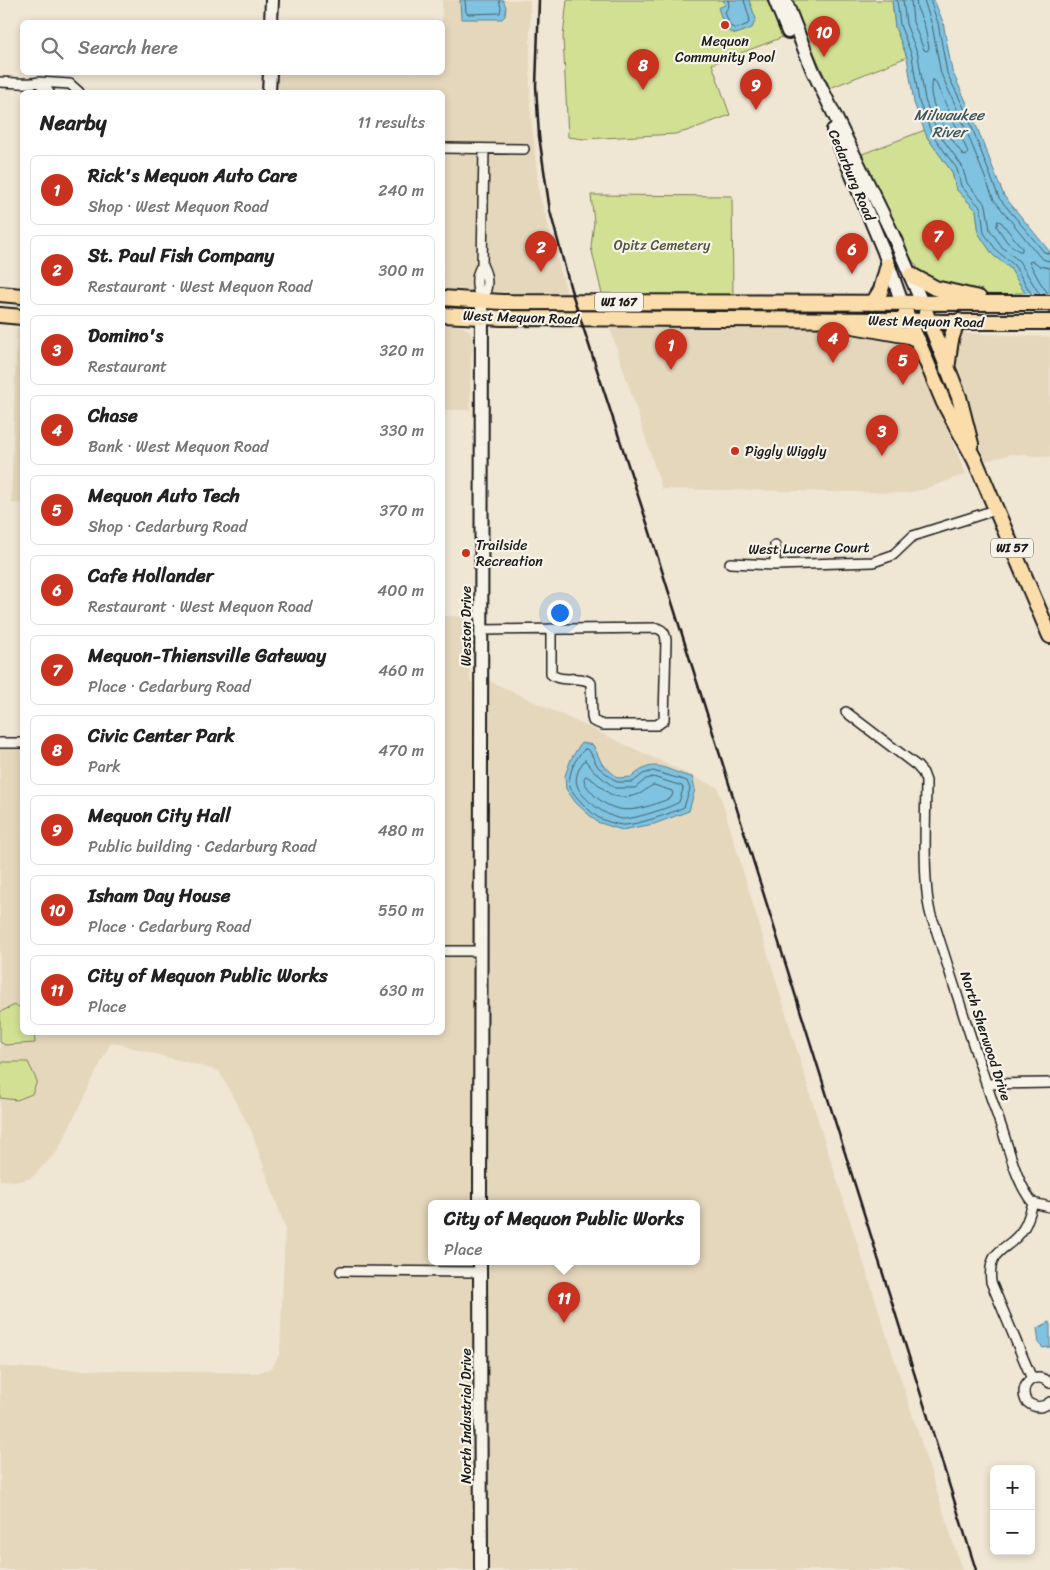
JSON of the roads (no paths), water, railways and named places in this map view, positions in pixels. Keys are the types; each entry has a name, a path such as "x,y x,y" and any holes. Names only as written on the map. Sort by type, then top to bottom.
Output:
{"main road":[{"path":"873,303 881,290 888,264"},
{"path":"911,275 935,288 996,303"},
{"path":"0,294 20,296"},
{"name":"West Mequon Road","path":"445,298 482,301 873,303 925,312 959,321 1050,322"},
{"path":"692,301 692,319"},
{"name":"West Mequon Road","path":"925,312 996,303 1050,304"},
{"path":"925,312 983,311 1017,303"},
{"path":"832,320 846,311 905,310"},
{"name":"Cedarburg Road","path":"905,310 944,403 975,460 1050,636"},
{"name":"Cedarburg Road","path":"925,312 959,397 975,460"},
{"name":"West Mequon Road","path":"445,314 482,318 832,320"},
{"path":"0,316 20,317"},
{"path":"832,320 852,326 909,336 918,340"},
{"path":"947,369 951,351 951,338 959,321"}],"street":[{"path":"271,20 272,0"},
{"name":"Cedarburg Road","path":"775,0 806,75 834,133 905,310"},
{"name":"Cedarburg Road","path":"785,0 813,71 911,275 925,312"},
{"path":"269,90 270,75"},
{"path":"0,82 70,84 78,90"},
{"path":"38,82 47,90"},
{"path":"445,148 524,149"},
{"path":"482,301 487,290 487,277 482,265 484,148"},
{"name":"Weston Drive","path":"481,951 482,301"},
{"name":"West Lucerne Court","path":"730,563 873,562 893,555 913,536 995,510"},
{"path":"775,545 775,564"},
{"path":"481,630 551,629 657,628 662,630 665,633 666,640 664,720 657,725 603,725 594,720 592,717 591,682 560,679 551,674 551,629"},
{"name":"North Sherwood Drive","path":"846,712 917,766 923,773 926,781 926,888 932,918 986,1084 1020,1179 1027,1196 1034,1204"},
{"path":"0,743 20,743"},
{"path":"445,951 481,951 480,1200"},
{"path":"986,1084 1050,1083"},
{"path":"1032,1379 991,1282 990,1270 996,1253 1016,1238 1024,1228 1034,1204 1050,1207"},
{"path":"341,1272 480,1267"},
{"name":"North Industrial Drive","path":"480,1267 481,1570"},
{"path":"1050,1383 1041,1378 1032,1379 1025,1386 1024,1396 1026,1401 1035,1407 1040,1407 1050,1402"}],"water":[{"path":"460,0 503,0 506,7 505,16 502,19 461,19"},
{"path":"723,0 749,0 756,19 752,28 736,34 726,30 718,8 725,5"},
{"name":"Milwaukee River","path":"892,0 934,0 943,22 952,71 970,110 1004,196 1050,252 1050,327 1025,293 1010,268 993,255 979,234 976,210 956,189 952,172 927,137 914,103 907,57 895,27"},
{"path":"581,743 593,745 602,764 618,778 632,777 640,770 655,766 692,777 695,789 689,811 654,824 622,830 597,822 576,803 566,789 565,776 571,759"},
{"path":"1050,1322 1050,1347 1043,1348 1039,1344 1037,1328"}],"railway":[{"path":"539,0 536,86 539,136 550,211 571,290 648,526 976,1570"}],"place":[{"name":"Mequon Community Pool","path":"725,25"},
{"name":"Isham Day House","path":"824,57"},
{"name":"Civic Center Park","path":"643,90"},
{"name":"Mequon City Hall","path":"756,110"},
{"name":"Mequon-Thiensville Gateway","path":"938,261"},
{"name":"St. Paul Fish Company","path":"541,272"},
{"name":"Cafe Hollander","path":"852,274"},
{"name":"Chase","path":"833,363"},
{"name":"Rick's Mequon Auto Care","path":"671,370"},
{"name":"Mequon Auto Tech","path":"903,385"},
{"name":"Piggly Wiggly","path":"735,451"},
{"name":"Domino's","path":"882,456"},
{"name":"Trailside Recreation","path":"466,553"},
{"name":"City of Mequon Public Works","path":"564,1323"}],"park label":[{"name":"Opitz Cemetery","path":"662,245"}]}
